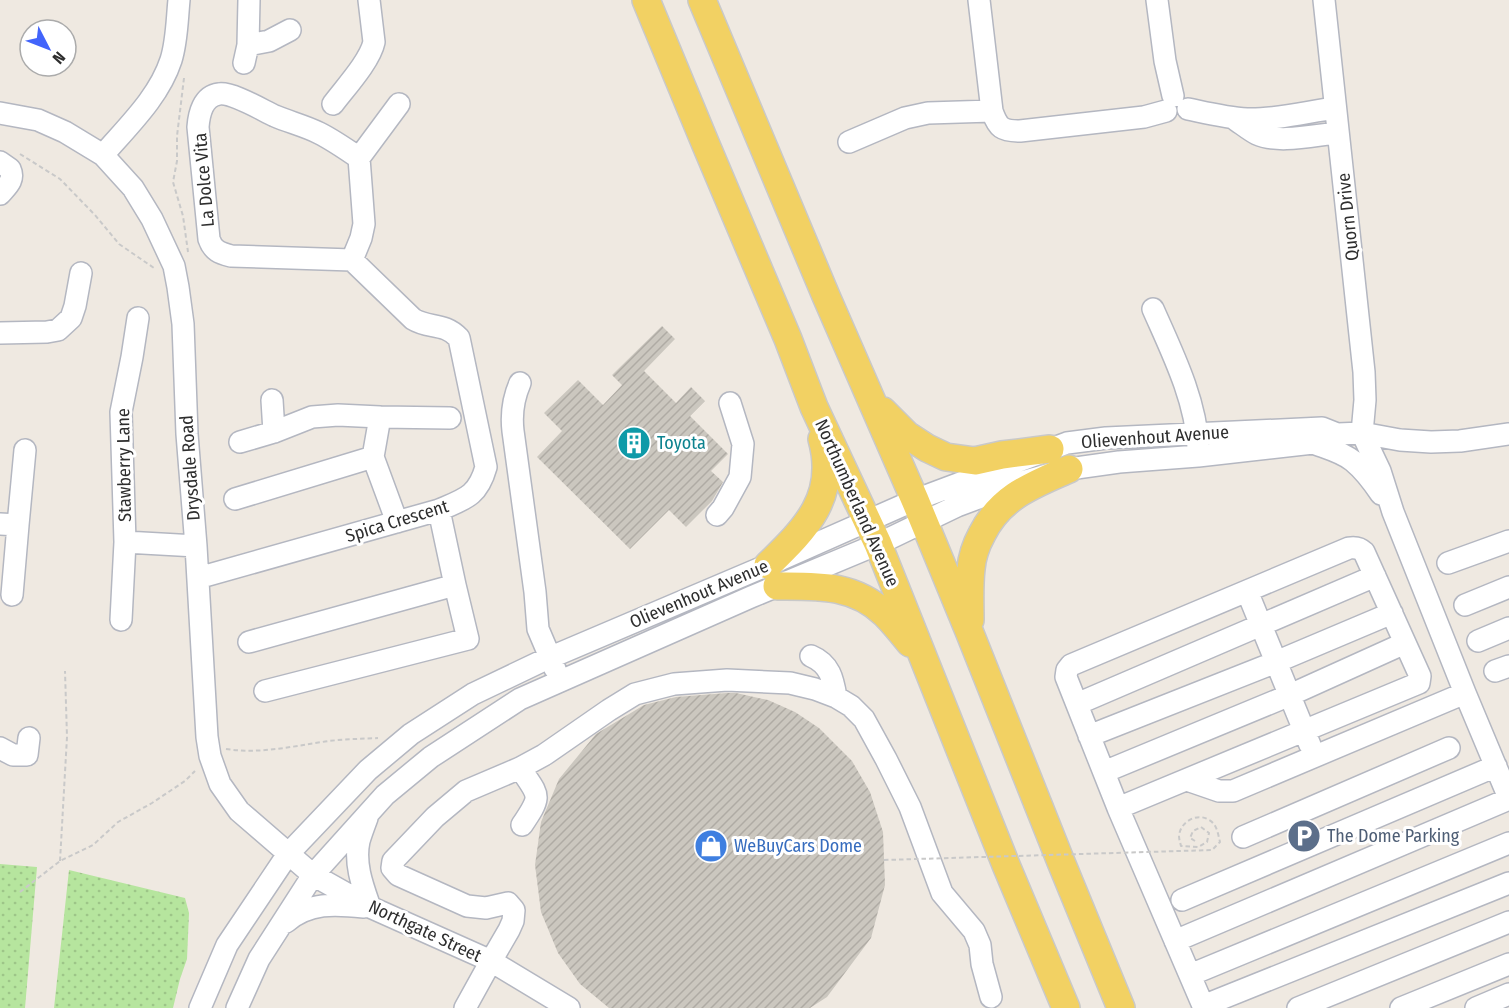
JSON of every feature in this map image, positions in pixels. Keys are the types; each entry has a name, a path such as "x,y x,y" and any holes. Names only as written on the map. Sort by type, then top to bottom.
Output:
{"main road":[{"name":"Northumberland Avenue","path":"646,0 788,339 814,407 873,532 1006,866 1066,1008"},
{"path":"702,0 920,511 1121,1008"},
{"path":"873,402 907,435 946,457 975,461 1050,449"},
{"path":"814,407 826,459 826,476 821,500 772,575 832,587 866,600 884,613 924,660"},
{"path":"969,630 973,555 987,525 1006,502 1024,489 1069,469"}],"street":[{"path":"103,155 161,84 174,48 179,0"},
{"path":"249,0 246,54 290,30"},
{"path":"333,104 365,76 374,45 369,0"},
{"path":"980,0 992,111 996,123 1009,131 1144,117 1175,105 1233,118 1266,118 1335,108"},
{"path":"1157,0 1165,61 1175,105"},
{"name":"Quorn Drive","path":"1324,0 1364,372 1365,400 1362,434"},
{"name":"La Dolce Vita","path":"352,260 231,256 216,251 209,239 198,127 200,113 209,98 216,94 226,94 317,132 359,158"},
{"path":"352,260 364,224 359,158 399,104"},
{"path":"849,142 913,116 928,113 992,111"},
{"name":"Drysdale Road","path":"0,113 38,120 65,132 103,155 133,188 152,219 174,266 183,324 187,434 207,737 216,752 220,784 239,811 313,875"},
{"path":"1233,118 1256,134 1267,138 1281,139 1338,133"},
{"path":"0,194 12,178 9,157"},
{"name":"Spica Crescent","path":"198,578 439,510 465,499 483,480 486,467 459,338 448,329 413,319 352,260"},
{"path":"0,333 58,330 71,318 81,273"},
{"path":"1153,309 1180,370 1197,434 1198,456"},
{"name":"Stawberry Lane","path":"121,620 125,542 121,412 138,318"},
{"path":"520,382 513,404 513,431 535,592 536,620 560,681"},
{"path":"272,400 274,432"},
{"path":"1365,400 1400,440"},
{"path":"717,515 740,477 743,444 730,403"},
{"path":"240,441 274,432 312,417 325,415 450,418"},
{"path":"380,417 374,457 397,522"},
{"name":"Olievenhout Avenue","path":"200,1008 227,945 288,854 368,770 411,734 473,694 551,657 772,575 920,511 987,474 1067,443 1106,438 1322,428 1338,434 1362,434 1431,442 1509,434"},
{"name":"Olievenhout Avenue","path":"920,511 957,506 1018,483 1069,469 1119,462 1313,444 1338,434"},
{"path":"1175,941 1508,795 1393,512 1380,471 1362,434"},
{"path":"1313,444 1352,461 1366,474 1393,512"},
{"path":"12,595 9,524 25,450"},
{"path":"236,499 374,457"},
{"path":"265,691 468,639 439,510"},
{"path":"1448,563 1509,541"},
{"name":"Stawberry Lane","path":"125,542 196,546"},
{"path":"1118,808 1419,683 1420,676 1364,552 1354,547 1071,665 1066,670 1118,808 1203,1007 1509,883"},
{"name":"Olievenhout Avenue","path":"237,1008 260,959 313,875 385,795 431,757 520,699 772,575"},
{"path":"1077,704 1375,576"},
{"path":"249,642 455,585"},
{"path":"1465,605 1509,587"},
{"path":"1247,591 1315,756"},
{"path":"1089,736 1392,614"},
{"path":"1478,641 1509,628"},
{"path":"1104,772 1290,695 1405,643"},
{"path":"811,656 826,665 836,697"},
{"path":"569,1008 490,962 513,921 513,907 508,903 486,908 466,906 398,874 392,868 394,859 435,817 466,791 544,755 635,694 674,684 727,680 790,683 815,689 851,706 864,719 910,807 942,893 974,931 980,945 982,964 991,997"},
{"path":"1187,780 1219,790 1233,791 1465,693"},
{"path":"1243,837 1449,747"},
{"path":"0,748 13,755 28,754"},
{"path":"1182,900 1496,766"},
{"path":"520,768 536,792 537,798 532,811 522,825"},
{"path":"1385,776 1399,808"},
{"path":"279,929 292,916 314,906 340,904 370,908 362,886 358,860 359,841 369,813"},
{"path":"1190,975 1509,843"},
{"name":"Northgate Street","path":"313,875 370,908 490,962 465,1008"},
{"path":"1298,1008 1509,922"},
{"path":"1401,1008 1509,964"},
{"path":"1476,1008 1509,994"}],"path":[{"path":"184,80 173,182 183,216 188,251"},
{"path":"9,157 60,179 119,244 158,270"},
{"path":"60,861 67,736 65,671"},
{"path":"20,892 60,861 93,845 118,822 185,781 216,752 265,751 326,741 382,737"},
{"path":"884,860 1212,850 1220,842 1218,831 1211,820 1201,817 1191,819 1184,825 1179,835 1181,846 1198,847 1207,842 1209,833 1200,827 1193,831 1190,838 1196,841"}],"green space":[{"path":"0,864 37,867 25,1008 0,1008"},
{"path":"69,870 185,898 189,913 187,959 173,1008 54,1008"}],"building":[{"name":"Toyota","path":"662,326 675,339 644,371 676,403 691,387 705,401 690,416 728,454 711,471 723,482 712,501 686,527 669,510 630,549 537,457 562,431 544,413 578,380 603,405 622,385 612,375"},
{"name":"WeBuyCars Dome","path":"727,693 768,700 795,712 819,728 852,761 870,792 883,832 885,885 871,938 827,997 810,1008 609,1008 580,984 558,953 541,912 535,865 541,822 559,779 596,734 644,705 676,697"}],"place":[{"name":"Toyota","path":"634,443"},
{"name":"The Dome Parking","path":"1304,836"},
{"name":"WeBuyCars Dome","path":"711,846"}]}
